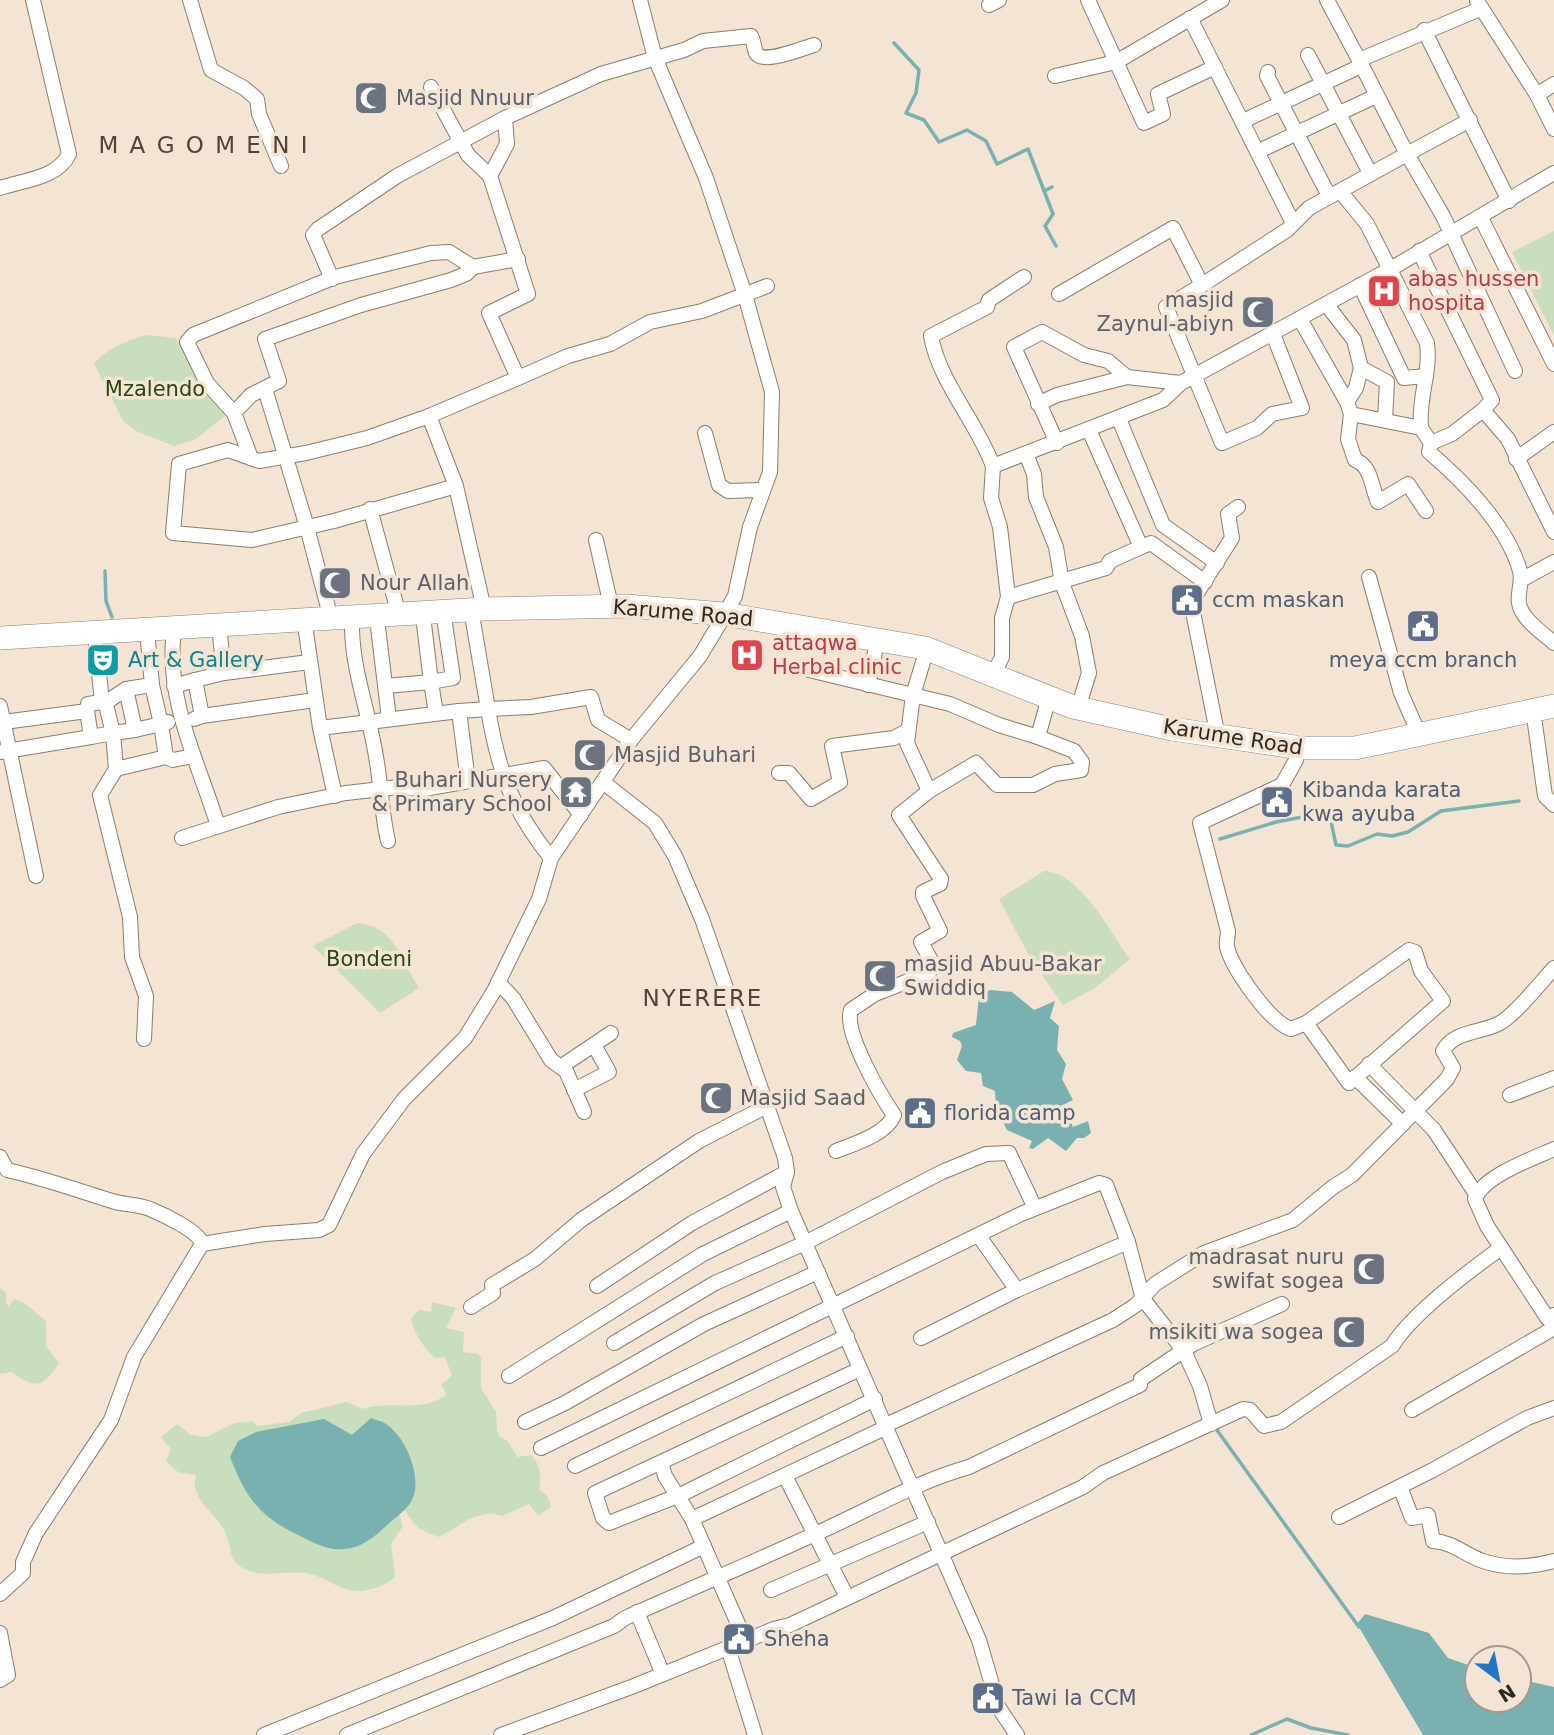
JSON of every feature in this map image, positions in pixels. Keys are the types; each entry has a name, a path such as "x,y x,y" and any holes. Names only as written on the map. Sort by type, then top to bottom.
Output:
{"main road":[{"name":"Karume Road","path":"0,638 219,631 331,619 399,615 478,615 611,606 925,648 1078,708 1218,737 1330,750 1548,716"},
{"path":"0,650 173,640 219,631 306,632 435,624 478,615 721,620 937,665 1068,717 1126,731 1296,760 1357,760 1548,716"}],"street":[{"path":"0,188 55,172 64,164 69,154 33,0"},
{"path":"190,0 211,70 244,88 257,99 259,114 281,166"},
{"path":"202,1244 265,1234 319,1230 329,1225 363,1154 404,1099 465,1038 498,982 539,899 551,858 631,740 700,656 735,596 750,527 761,490 770,472 772,392 745,295 702,166 655,58 640,0"},
{"path":"1087,0 1144,123 1163,114 1157,94 1215,67"},
{"path":"1055,76 1116,62 1222,0"},
{"path":"1327,0 1451,233 1515,371"},
{"path":"1243,121 1323,85 1360,63 1478,4 1536,95 1554,130"},
{"path":"1190,18 1293,223"},
{"path":"1424,30 1509,201"},
{"path":"332,279 313,235 318,229 397,176 505,118 601,74 703,41 748,35 754,38 757,54 761,56 788,54 814,45"},
{"path":"1308,55 1370,173"},
{"path":"1268,72 1267,76 1335,193 1367,224 1392,268 1427,343 1426,376 1419,405 1421,428 1431,443 1429,452 1455,474 1492,517 1520,570 1519,604 1529,621 1554,643"},
{"path":"1536,95 1554,84"},
{"path":"431,88 461,142 490,176 518,259 528,295 489,313 518,378"},
{"path":"1259,151 1376,96"},
{"path":"490,176 507,144 505,118"},
{"path":"1273,334 1302,405 1299,411 1272,414 1257,428 1222,443 1188,380 1166,307 1227,272 1309,208 1470,120"},
{"path":"993,466 1163,400 1188,380 1481,218 1554,173"},
{"path":"1481,218 1554,363"},
{"path":"1059,294 1173,228 1202,285"},
{"path":"251,458 234,413 208,383 187,342 189,338 261,305 332,279 441,251 462,257 473,267"},
{"path":"1419,251 1492,400 1452,434 1431,443"},
{"path":"234,413 251,395 276,384 281,377 265,339 361,305 451,280 466,274 473,267 518,259"},
{"path":"993,675 1002,657 1002,618 1008,597 1000,527 991,498 993,466 983,441 936,355 931,336 987,307 989,300 1024,277"},
{"path":"1360,285 1404,379 1426,376"},
{"path":"456,485 253,540 173,533 181,462 228,450 259,461 367,438 429,416 568,356 610,344 650,322 702,311 768,286"},
{"path":"1326,304 1354,340 1361,368 1349,408 1348,439 1355,460 1363,463 1368,471 1369,483 1378,502 1408,484 1426,512"},
{"path":"1300,319 1349,408 1421,428"},
{"path":"1057,443 1013,347 1042,332 1084,355 1108,361 1127,377"},
{"path":"1361,368 1387,383 1385,420"},
{"path":"1038,404 1058,395 1127,377 1188,380"},
{"path":"265,389 307,527 331,619"},
{"path":"1483,410 1508,439 1554,531"},
{"path":"429,416 456,485 478,615 488,709 502,776 517,811 551,858"},
{"path":"1119,419 1163,525 1217,563"},
{"path":"1089,430 1141,547"},
{"path":"1516,459 1554,432"},
{"path":"705,433 719,485 728,491 761,490"},
{"path":"1027,454 1034,474 1036,497 1056,547 1062,583 1078,618 1089,673 1078,708"},
{"path":"1218,737 1193,612 1195,596 1232,538 1227,516 1238,507"},
{"path":"370,509 399,615"},
{"path":"596,540 611,606"},
{"path":"1008,597 1106,568 1110,561 1151,543 1205,582"},
{"path":"1521,580 1554,562"},
{"path":"1369,577 1401,693 1419,734"},
{"path":"386,686 453,678 435,624"},
{"path":"435,624 431,682 436,713"},
{"path":"379,628 389,719"},
{"path":"352,629 352,652 376,752 378,789 388,841"},
{"path":"219,631 224,673"},
{"path":"306,632 315,700 335,796"},
{"path":"173,640 171,671 182,720 218,826"},
{"path":"148,642 152,685 166,757"},
{"path":"96,645 104,701 113,733 116,769 100,794 130,917 132,957 146,996 144,1039"},
{"path":"868,685 875,652"},
{"path":"174,686 224,673 309,662"},
{"path":"923,662 913,695 907,743 929,790"},
{"path":"809,670 950,704 1074,751 1082,762 1081,770 1055,774 1033,785 997,785 976,763 929,790 898,815 941,880 940,884 923,892 940,931 921,942 933,964 929,973 875,994 849,1014 866,1065 894,1119 870,1136 836,1151"},
{"path":"195,680 202,716"},
{"path":"91,737 88,704 104,701 126,689 152,685"},
{"path":"126,689 135,730"},
{"path":"320,728 436,713 531,707 591,697 598,720 631,740"},
{"path":"5,751 202,716 315,700"},
{"path":"0,706 4,722 5,751 36,876"},
{"path":"1038,737 1046,708"},
{"path":"4,722 87,711"},
{"path":"459,711 468,781"},
{"path":"1548,716 1545,796 1554,806"},
{"path":"779,773 789,773 811,799 839,782 832,746 894,738 907,731"},
{"path":"116,769 166,757 173,760 193,756"},
{"path":"1296,760 1282,785 1205,819 1199,827 1228,931 1227,946 1245,982 1279,1025 1290,1030 1306,1023 1409,950 1415,952 1421,971 1443,1001 1349,1083 1306,1023"},
{"path":"182,838 278,807 378,789 424,789 544,768 581,815"},
{"path":"603,782 654,823 675,856 702,919 768,1106 787,1172 783,1187 791,1211 979,1640 993,1688 995,1705 1017,1735"},
{"path":"692,1519 1088,1332 1143,1299 1156,1284 1204,1254 1293,1220 1352,1175 1404,1124 1454,1068 1443,1051 1446,1045 1458,1037 1501,1023 1554,968"},
{"path":"498,982 513,998 551,1060 562,1066 584,1112"},
{"path":"562,1066 611,1034"},
{"path":"574,1090 609,1072 594,1045"},
{"path":"1369,1064 1447,1146 1446,1152 1476,1195 1478,1209 1501,1248 1553,1322 1412,1410"},
{"path":"1354,1077 1404,1124"},
{"path":"1510,1095 1554,1078"},
{"path":"471,1307 493,1293 492,1285 536,1259 581,1220 699,1140 768,1106"},
{"path":"1476,1195 1512,1168 1554,1149"},
{"path":"614,1343 715,1283 805,1243 942,1172 986,1154 1009,1153 1035,1208"},
{"path":"0,1157 7,1170 59,1183 117,1203 149,1208 191,1229 200,1237 202,1244 134,1357 110,1420 36,1533 23,1562 23,1573 0,1594"},
{"path":"597,1286 692,1223 787,1172"},
{"path":"541,1448 1035,1208 1103,1183 1128,1242 1143,1299 1188,1348 1215,1423"},
{"path":"509,1376 702,1254 791,1211"},
{"path":"979,1236 1017,1290"},
{"path":"922,1338 1017,1290 1128,1242"},
{"path":"501,1735 790,1625 1083,1488 1103,1472 1247,1408 1264,1426 1281,1422 1392,1346 1399,1334 1460,1279 1501,1248"},
{"path":"525,1422 565,1404 704,1324 818,1272"},
{"path":"347,1735 614,1626 637,1612 913,1488 969,1467 1140,1385 1141,1378 1188,1348 1270,1306 1282,1304"},
{"path":"575,1466 847,1336"},
{"path":"860,1369 595,1493 603,1518 609,1523 680,1494 875,1399"},
{"path":"1339,1517 1527,1418 1554,1408"},
{"path":"662,1463 666,1476 680,1494 692,1519 746,1642"},
{"path":"785,1476 847,1597"},
{"path":"1400,1487 1412,1518 1428,1515 1433,1541 1446,1542 1484,1562 1530,1568 1554,1561"},
{"path":"771,1590 928,1522"},
{"path":"264,1735 553,1618 704,1546"},
{"path":"637,1612 662,1672"},
{"path":"0,1633 8,1675 0,1681"},
{"path":"728,1648 755,1735"}],"green space":[{"path":"1554,231 1554,335 1512,252"},
{"name":"Mzalendo","path":"146,335 176,338 227,414 196,439 174,446 136,431 124,422 94,364 125,342"},
{"path":"1044,871 1057,874 1082,892 1130,959 1095,988 1063,1005 1031,959 999,899"},
{"name":"Bondeni","path":"357,923 370,925 388,937 419,988 380,1013 313,946"},
{"path":"0,1288 6,1293 6,1304 9,1306 14,1299 23,1302 46,1321 46,1346 59,1363 43,1382 32,1383 12,1372 0,1374"},
{"path":"432,1302 456,1308 446,1328 464,1332 463,1352 478,1354 481,1358 481,1388 496,1412 497,1431 500,1437 508,1441 517,1457 531,1455 534,1458 540,1471 539,1489 548,1497 551,1507 538,1516 529,1504 502,1516 476,1516 438,1537 418,1528 400,1505 397,1507 403,1526 391,1544 395,1577 370,1590 353,1591 310,1574 266,1574 241,1567 232,1556 223,1528 199,1497 195,1487 196,1475 178,1472 166,1461 171,1449 161,1437 177,1424 191,1435 206,1437 235,1423 252,1421 258,1426 289,1422 301,1413 347,1402 363,1409 384,1405 427,1404 437,1400 447,1394 441,1385 452,1376 445,1357 435,1358 427,1350 411,1319 419,1310 431,1312"}],"water":[{"path":"990,990 1012,992 1034,1010 1055,1001 1050,1018 1059,1026 1057,1050 1066,1064 1062,1079 1073,1100 1063,1105 1073,1127 1088,1121 1091,1133 1084,1138 1077,1138 1066,1151 1048,1138 1033,1149 1029,1148 1032,1141 1007,1130 996,1108 995,1091 983,1086 981,1073 966,1071 957,1060 962,1046 960,1041 952,1037 953,1033 976,1025 979,996"},
{"path":"371,1418 384,1423 400,1438 411,1459 415,1491 410,1504 403,1511 371,1539 356,1547 326,1547 273,1521 248,1495 230,1457 238,1441 256,1432 324,1419 352,1435"},
{"path":"1365,1614 1429,1633 1448,1658 1463,1663 1463,1714 1533,1714 1533,1682 1554,1687 1554,1735 1423,1735 1357,1624"}],"waterway":[{"path":"894,43 919,70 916,93 906,113 924,120 939,142 967,130 986,141 997,164 1028,149 1053,214 1045,226 1056,246"},
{"path":"1044,191 1052,187"},
{"path":"105,571 106,601 112,617"},
{"path":"1220,839 1276,822 1329,812 1336,845 1348,846 1377,834 1392,836 1408,832 1441,811 1519,801"},
{"path":"1214,1426 1359,1627"},
{"path":"1251,1735 1287,1719 1311,1728 1348,1735"}],"place":[{"name":"Masjid Nnuur","path":"371,98"},
{"name":"abas hussen hospita","path":"1384,291"},
{"name":"masjid Zaynul-abiyn","path":"1258,312"},
{"name":"Nour Allah","path":"335,583"},
{"name":"ccm maskan","path":"1187,600"},
{"name":"meya ccm branch","path":"1423,626"},
{"name":"attaqwa Herbal clinic","path":"747,655"},
{"name":"Art & Gallery","path":"103,660"},
{"name":"Masjid Buhari","path":"590,755"},
{"name":"Buhari Nursery & Primary School","path":"576,792"},
{"name":"Kibanda karata kwa ayuba","path":"1277,802"},
{"name":"masjid Abuu-Bakar Swiddiq","path":"880,976"},
{"name":"Masjid Saad","path":"716,1098"},
{"name":"florida camp","path":"920,1113"},
{"name":"madrasat nuru swifat sogea","path":"1369,1269"},
{"name":"msikiti wa sogea","path":"1349,1332"},
{"name":"Sheha","path":"739,1639"},
{"name":"Tawi la CCM","path":"988,1698"}],"district":[{"name":"M A G O M E N I","path":"204,145"},
{"name":"NYERERE","path":"703,998"}]}
